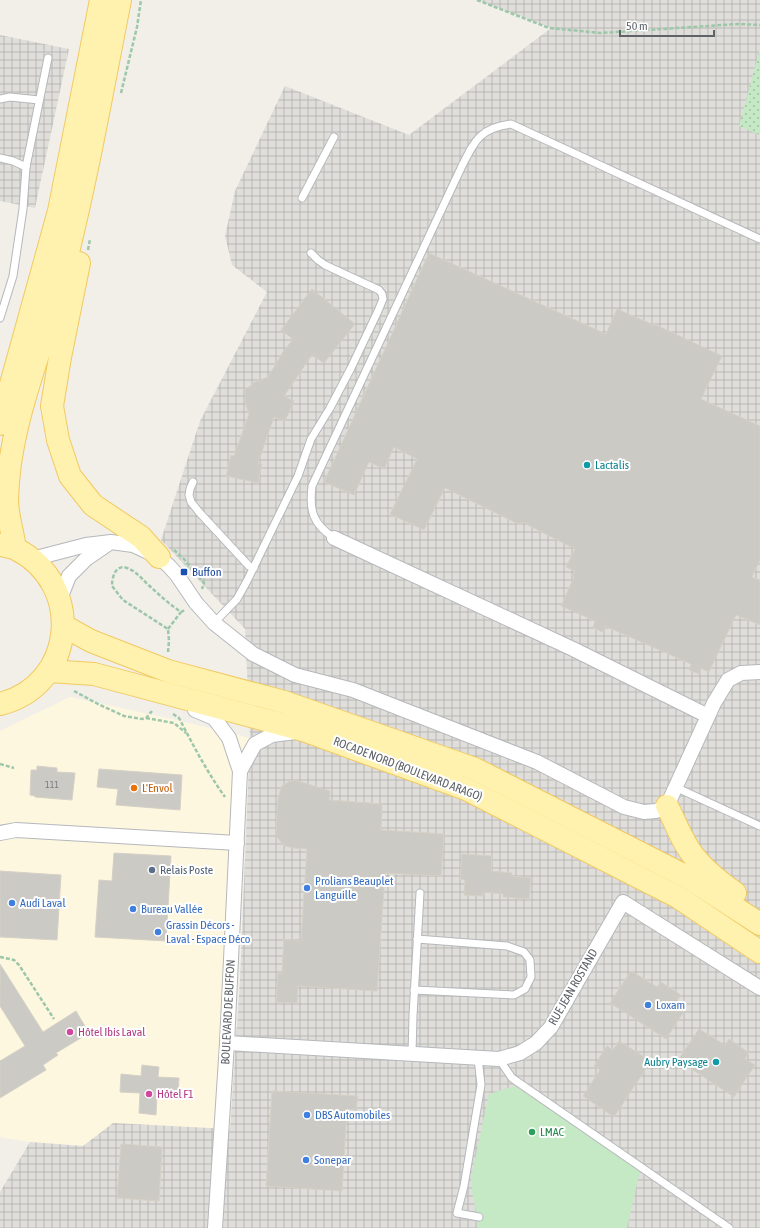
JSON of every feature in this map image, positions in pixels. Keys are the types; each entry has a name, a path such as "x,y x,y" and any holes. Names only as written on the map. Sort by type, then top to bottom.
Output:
{"main road":[{"path":"1,412 59,211 101,0"},
{"path":"0,704 20,696 36,685 49,671 60,649 64,626 60,599 49,577 16,551 7,502 10,460 18,422 63,273 83,189 120,0"},
{"path":"83,189 88,212 82,252 60,357 52,406 58,440 70,476 93,505 166,553"},
{"path":"64,626 91,641 168,671 284,702 475,769 689,878 760,924"},
{"name":"ROCADE NORD (BOULEVARD ARAGO)","path":"49,671 94,674 303,730 466,789 678,896 760,952"},
{"path":"671,796 684,840 696,859 718,881 760,911"}],"street":[{"path":"334,538 573,649 708,716"},
{"path":"60,599 69,576 86,558 111,542"},
{"path":"16,551 111,542 133,545 166,553 169,566 195,601 214,623 253,654 295,674 353,690 537,762 624,807 644,812 656,811 671,796 708,716 728,680 741,673 760,672"},
{"path":"139,686 214,718 229,738 240,772"},
{"path":"240,772 255,744 272,735 303,730"},
{"name":"BOULEVARD DE BUFFON","path":"215,1228 227,1044 240,772"},
{"path":"0,833 16,830 237,843"},
{"name":"RUE JEAN ROSTAND","path":"227,1044 498,1059 520,1053 536,1043 551,1027 623,902 760,988"}],"lane":[{"path":"0,318 13,276 23,209 26,167 48,58"},
{"path":"0,99 10,96 39,100"},
{"path":"334,538 324,532 317,523 312,512 310,499 312,486 464,162 479,137 488,130 511,124 760,239"},
{"path":"302,198 334,137"},
{"path":"0,158 13,161 26,167"},
{"path":"214,623 237,599 254,568 298,476 311,439 330,408 351,368 383,299 379,290 325,265 311,253"},
{"path":"193,482 189,495 191,502 249,566 254,568"},
{"path":"671,796 760,826"},
{"path":"412,1054 420,894"},
{"path":"414,990 514,995 525,989 531,977 530,960 524,952 507,946 417,939"},
{"path":"478,1058 481,1085 464,1186 457,1213 478,1217"},
{"path":"498,1059 512,1078 729,1228"}],"path":[{"path":"120,95 137,27 140,0"},
{"path":"477,0 549,28 601,32 738,24 760,25"},
{"path":"87,254 91,232"},
{"path":"166,553 184,559 204,583 203,587"},
{"path":"168,629 123,600 112,586 113,574 117,569 123,567 128,568 181,612"},
{"path":"168,652 168,629 181,612 186,609"},
{"path":"68,690 75,691 124,716 174,723 188,734"},
{"path":"146,718 152,711"},
{"path":"169,711 179,718 213,780 226,798"},
{"path":"0,764 14,768"},
{"path":"0,957 14,960 19,965 54,1019"}],"shaded area":[{"path":"478,0 760,0 760,1228 0,1228 0,1192 30,1142 83,1146 113,1123 230,1129 240,979 250,738 245,629 161,540 200,421 267,292 232,265 225,236 235,191 285,86 409,135 551,28"},
{"path":"0,35 69,49 35,208 0,201"},
{"path":"70,697 172,719 250,738 230,1130 113,1124 83,1146 30,1142 0,1137 0,731"}],"green space":[{"path":"760,48 760,135 739,126"},
{"name":"LMAC","path":"515,1086 640,1171 627,1228 478,1228 471,1178 489,1094"}],"building":[{"name":"Lactalis","path":"429,253 606,334 617,309 654,324 722,356 701,399 760,426 760,560 752,577 760,581 760,625 736,615 709,672 700,668 699,674 689,670 691,664 605,626 602,632 593,627 595,621 561,606 574,577 572,576 575,571 566,567 575,549 522,522 520,525 445,488 424,530 390,514 417,459 394,447 384,469 369,462 354,495 324,482"},
{"path":"312,289 355,324 324,363 312,355 284,396 294,401 285,421 274,417 258,463 262,464 258,483 226,476 231,455 234,456 249,414 244,400 246,396 244,389 251,386 252,383 268,377 283,352 293,339 281,330"},
{"path":"37,766 57,768 57,772 75,773 72,800 35,797 30,795 31,770 37,770"},
{"name":"L'Envol","path":"99,769 182,775 180,810 116,805 118,789 97,787"},
{"path":"295,780 330,791 329,800 382,804 381,830 444,834 441,876 385,873 377,991 298,986 297,1003 276,1002 278,973 282,973 284,939 301,941 307,849 285,846 276,835 278,799 280,791 282,786"},
{"name":"Bureau Vallée","path":"114,853 171,856 166,941 95,937 99,880 112,881"},
{"path":"462,854 492,856 491,871 512,873 512,876 531,878 529,899 503,897 503,894 484,892 483,896 464,895 465,880 460,879"},
{"path":"0,871 61,875 57,940 0,937"},
{"name":"Hôtel Ibis Laval","path":"0,964 43,1032 76,1011 89,1033 56,1053 58,1055 43,1065 46,1070 0,1098 0,1061 25,1046 0,1006"},
{"name":"Loxam","path":"631,971 657,987 661,982 681,995 677,1001 687,1007 666,1039 610,1003"},
{"name":"Aubry Paysage","path":"699,1029 725,1045 729,1039 749,1053 745,1059 755,1065 734,1097 678,1060"},
{"path":"619,1041 651,1061 614,1117 583,1096 600,1070 594,1066 607,1046 613,1050"},
{"name":"Hôtel F1","path":"142,1065 159,1067 158,1077 179,1078 178,1095 157,1094 156,1115 139,1113 140,1093 120,1092 121,1074 141,1076"},
{"path":"272,1091 358,1096 356,1110 347,1109 342,1191 266,1186"},
{"path":"121,1144 162,1147 159,1201 117,1198"}],"place":[{"name":"Lactalis","path":"587,465"},
{"name":"Buffon","path":"184,572"},
{"name":"L'Envol","path":"134,788"},
{"name":"Relais Poste","path":"152,870"},
{"name":"Prolians Beauplet Languille","path":"307,888"},
{"name":"Audi Laval","path":"12,903"},
{"name":"Bureau Vallée","path":"133,909"},
{"name":"Grassin Décors - Laval - Espace Déco","path":"158,932"},
{"name":"Loxam","path":"648,1005"},
{"name":"Hôtel Ibis Laval","path":"70,1032"},
{"name":"Aubry Paysage","path":"716,1062"},
{"name":"Hôtel F1","path":"149,1094"},
{"name":"DBS Automobiles","path":"307,1115"},
{"name":"LMAC","path":"532,1132"},
{"name":"Sonepar","path":"306,1160"}]}
